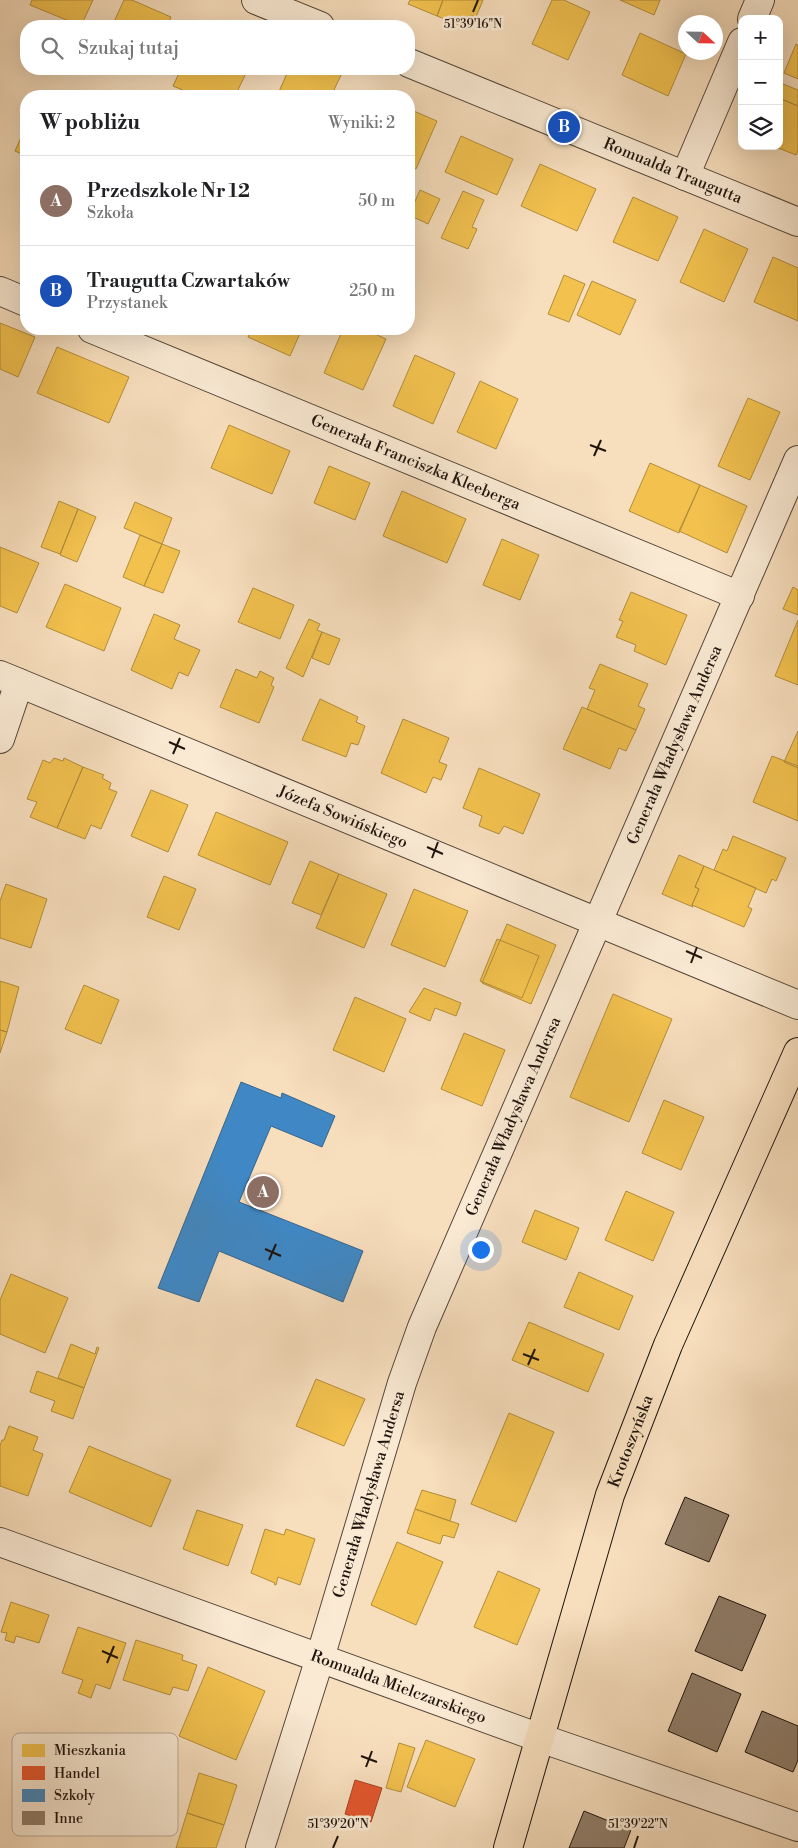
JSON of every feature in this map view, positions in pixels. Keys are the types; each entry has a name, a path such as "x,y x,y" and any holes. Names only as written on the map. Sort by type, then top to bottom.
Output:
{"main road":[{"name":"Krotoszyńska","path":"508,1848 610,1495 668,1346 798,1052"}],"street":[{"path":"256,0 305,20"},
{"path":"754,15 760,0"},
{"path":"685,176 738,51"},
{"name":"Romualda Traugutta","path":"415,65 798,222"},
{"path":"0,291 20,299"},
{"name":"Generała Franciszka Kleeberga","path":"107,335 740,596"},
{"name":"Generała Władysława Andersa","path":"260,1848 320,1658 402,1383 422,1327 798,460"},
{"path":"0,739 9,679"},
{"name":"Józefa Sowińskiego","path":"9,679 798,1005"},
{"name":"Romualda Mielczarskiego","path":"0,1542 540,1738 798,1827"}],"building: Mieszkania":[{"path":"32,0 93,0 84,20 66,20 30,5"},
{"path":"124,0 132,0 171,17 170,20 115,20"},
{"path":"410,0 443,0 437,16 408,4"},
{"path":"443,0 483,0 476,17 470,15 464,27 437,16"},
{"path":"552,0 564,0 590,12 568,60 532,44"},
{"path":"620,0 660,0 654,15"},
{"path":"640,33 678,50 678,60 683,60 668,96 622,75"},
{"path":"796,44 798,45 798,79 784,73"},
{"path":"178,75 245,75 238,90 183,90 173,86"},
{"path":"286,75 341,75 334,90 280,90"},
{"path":"783,84 798,90 798,106 783,100"},
{"path":"783,100 798,106 798,151 796,155 783,150"},
{"path":"415,112 437,121 415,169"},
{"path":"461,136 513,159 497,195 445,172"},
{"path":"20,140 20,153 15,151"},
{"path":"540,164 596,189 577,231 521,206"},
{"path":"420,190 440,199 428,224 415,218 415,201"},
{"path":"463,191 484,200 472,227 477,229 468,249 441,238"},
{"path":"633,197 678,217 658,261 613,242"},
{"path":"704,229 748,249 724,302 680,282"},
{"path":"773,257 798,268 798,321 754,302"},
{"path":"564,275 585,284 569,322 548,314"},
{"path":"592,281 636,300 620,335 577,315"},
{"path":"0,323 20,331 20,335 35,337 18,377 0,369"},
{"path":"249,335 299,335 290,356 248,337"},
{"path":"340,335 377,335 386,339 363,390 324,373"},
{"path":"57,347 129,377 109,423 37,393"},
{"path":"415,355 455,373 433,424 393,406"},
{"path":"480,381 518,399 496,449 457,432"},
{"path":"748,398 780,412 750,480 718,466"},
{"path":"229,425 290,451 272,494 211,468"},
{"path":"650,463 700,485 679,533 629,511"},
{"path":"329,466 370,483 355,520 314,503"},
{"path":"700,485 747,506 727,553 679,531"},
{"path":"402,491 466,519 447,563 383,536"},
{"path":"59,501 78,509 60,554 41,547"},
{"path":"135,502 172,518 162,544 124,528"},
{"path":"78,509 96,517 77,562 60,555"},
{"path":"140,535 162,544 144,586 123,577"},
{"path":"502,539 539,555 520,600 483,585"},
{"path":"162,544 180,551 163,593 144,586"},
{"path":"0,547 39,563 17,613 0,606"},
{"path":"65,584 121,608 104,651 46,627"},
{"path":"793,587 798,590 798,615 783,609"},
{"path":"253,588 294,605 280,639 238,622"},
{"path":"631,592 687,615 666,665 634,651 636,645 616,637 623,621 619,620"},
{"path":"154,614 180,625 174,639 200,650 188,676 179,672 172,689 131,670"},
{"path":"309,619 320,624 317,630 322,632 303,677 286,668"},
{"path":"798,620 798,685 775,676"},
{"path":"322,632 340,639 329,665 312,658"},
{"path":"600,664 648,684 638,706 645,709 636,730 587,709 595,690 589,688"},
{"path":"236,669 257,678 260,671 274,678 271,685 274,687 259,723 220,707"},
{"path":"320,699 358,717 356,722 365,726 358,745 351,743 346,757 302,740"},
{"path":"582,707 636,730 626,751 619,748 610,769 563,749"},
{"path":"403,719 449,738 439,762 447,765 441,780 433,777 426,793 381,773"},
{"path":"798,731 798,768 784,762"},
{"path":"772,756 798,766 798,821 753,802"},
{"path":"54,758 63,761 64,758 83,767 57,828 30,817 37,802 27,799 43,760 50,763"},
{"path":"83,767 104,775 102,778 111,783 109,789 117,792 101,829 91,825 85,839 57,828"},
{"path":"479,768 540,794 523,834 504,826 499,834 479,826 482,816 463,808"},
{"path":"151,790 188,805 168,852 131,836"},
{"path":"216,812 288,842 270,885 198,855"},
{"path":"733,836 786,858 776,881 772,879 766,893 714,870 723,849 727,851"},
{"path":"679,855 704,866 695,887 699,889 692,905 693,907 662,894"},
{"path":"310,861 339,874 321,915 292,903"},
{"path":"704,866 756,888 748,907 752,909 744,927 692,905 699,889 695,887"},
{"path":"339,874 387,894 364,948 316,928"},
{"path":"164,876 196,889 179,930 147,917"},
{"path":"6,884 47,899 31,948 0,938 0,901"},
{"path":"414,889 468,911 445,967 391,945"},
{"path":"507,924 556,945 531,1004 482,983"},
{"path":"497,939 539,956 522,998 480,981"},
{"path":"0,981 19,987 7,1032 0,1030"},
{"path":"84,985 119,1000 101,1044 65,1029"},
{"path":"424,988 461,1003 456,1016 435,1008 430,1021 409,1012"},
{"path":"613,994 672,1019 629,1122 570,1097"},
{"path":"355,997 406,1019 384,1072 333,1050"},
{"path":"0,1030 7,1032 0,1053"},
{"path":"464,1033 505,1050 482,1106 441,1089"},
{"path":"664,1100 704,1117 681,1170 642,1153"},
{"path":"626,1191 674,1212 653,1261 605,1240"},
{"path":"535,1210 579,1228 566,1260 522,1242"},
{"path":"579,1272 633,1296 619,1330 564,1307"},
{"path":"11,1274 68,1298 45,1353 0,1334 0,1300"},
{"path":"529,1322 604,1354 588,1392 512,1360"},
{"path":"71,1344 95,1354 97,1347 99,1348 84,1388 58,1378"},
{"path":"37,1371 84,1388 73,1419 51,1411 55,1401 30,1392"},
{"path":"316,1379 365,1399 344,1446 296,1426"},
{"path":"509,1413 554,1432 516,1522 471,1504"},
{"path":"9,1426 38,1437 33,1450 43,1454 28,1496 0,1486 0,1446"},
{"path":"89,1446 171,1480 151,1527 69,1492"},
{"path":"422,1490 456,1500 450,1521 415,1509"},
{"path":"415,1509 459,1524 454,1538 443,1535 440,1544 407,1533"},
{"path":"197,1510 243,1525 228,1566 183,1549"},
{"path":"265,1529 284,1535 286,1529 315,1539 300,1585 278,1577 276,1585 251,1573"},
{"path":"397,1542 443,1562 416,1625 371,1605"},
{"path":"498,1571 540,1589 517,1645 474,1627"},
{"path":"11,1602 49,1615 39,1643 16,1636 14,1643 5,1640 7,1633 1,1632"},
{"path":"78,1627 126,1643 110,1689 96,1684 91,1698 78,1693 83,1680 62,1673"},
{"path":"136,1640 183,1655 182,1660 197,1665 188,1691 173,1687 170,1695 123,1680"},
{"path":"208,1667 265,1691 236,1760 179,1736"},
{"path":"426,1740 475,1759 455,1807 407,1787"},
{"path":"399,1743 415,1748 401,1792 386,1788"},
{"path":"199,1773 237,1785 224,1825 187,1813"},
{"path":"187,1813 224,1825 216,1848 176,1848"}],"building: Handel":[{"path":"355,1780 382,1788 371,1822 345,1814"}],"building: Szkoły":[{"path":"241,1082 281,1098 282,1093 335,1116 322,1147 271,1126 239,1202 363,1251 343,1302 219,1251 199,1302 158,1288"}],"building: Inne":[{"path":"685,1497 729,1515 709,1562 665,1544"},
{"path":"719,1596 766,1615 742,1671 695,1651"},
{"path":"692,1673 741,1694 717,1752 668,1731"},
{"path":"762,1711 798,1726 798,1760 793,1772 745,1752"},
{"path":"584,1811 631,1830 624,1848 569,1848"}],"place":[{"name":"Traugutta Czwartaków","path":"564,127"},
{"name":"Przedszkole Nr 12","path":"263,1192"}]}
